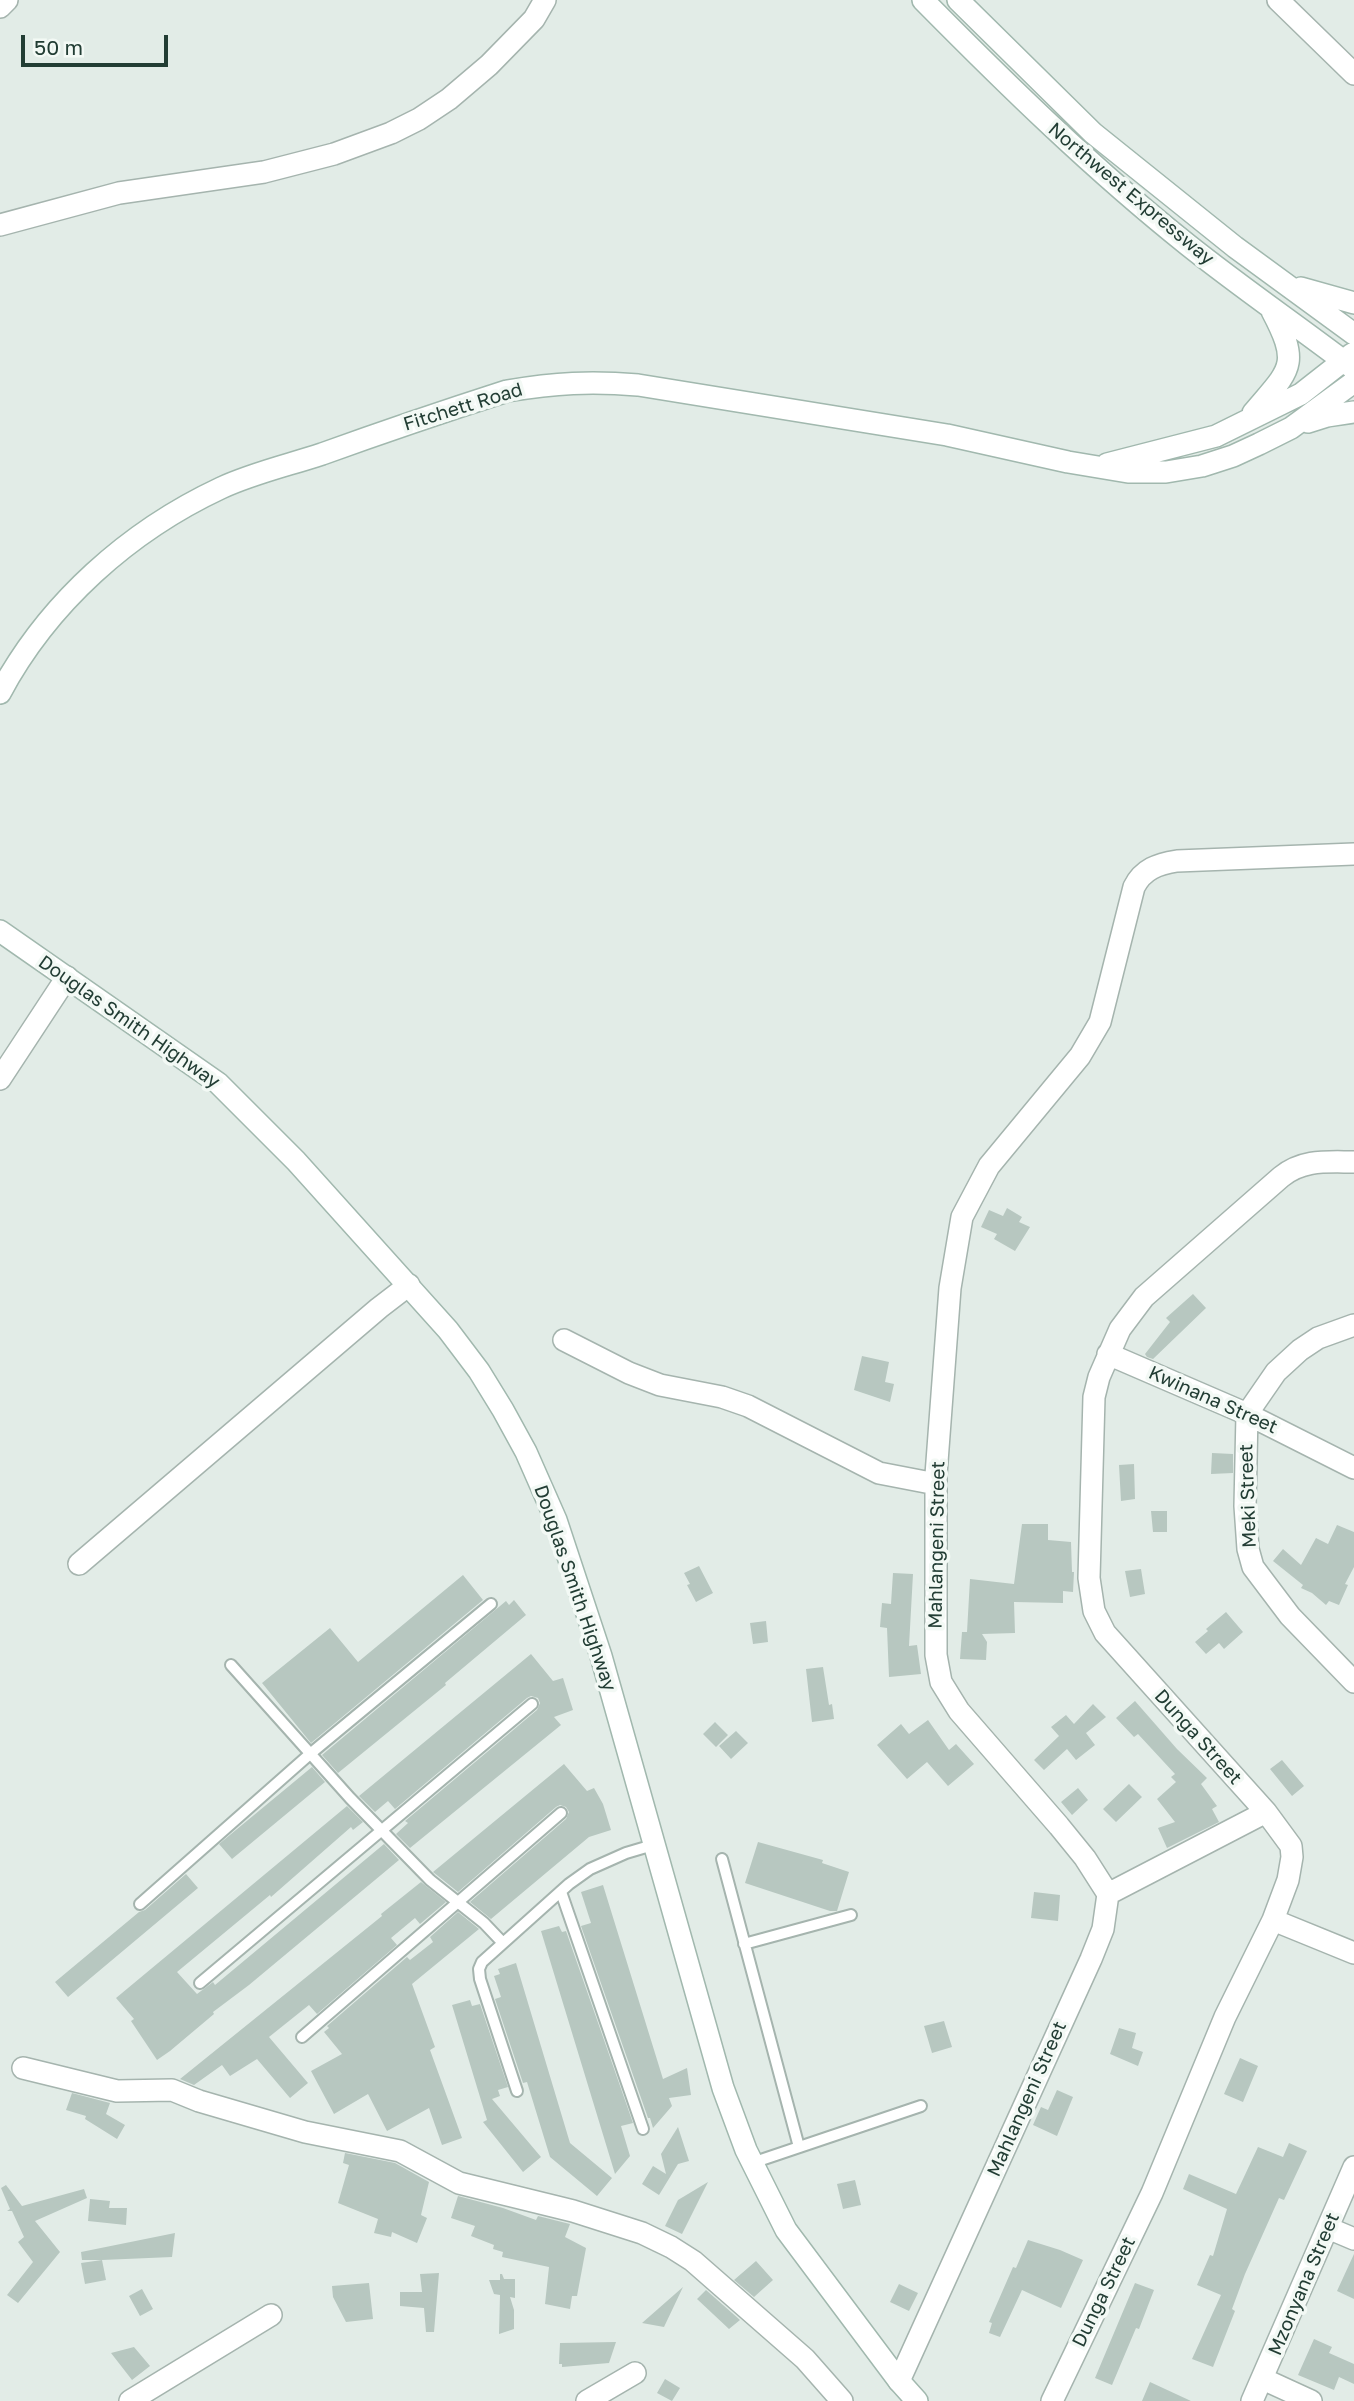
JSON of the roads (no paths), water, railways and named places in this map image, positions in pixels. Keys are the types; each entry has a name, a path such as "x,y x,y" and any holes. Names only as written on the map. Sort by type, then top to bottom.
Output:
{"street":[{"path":"0,7 7,0"},
{"path":"0,225 119,193 264,172 334,154 391,133 439,106 489,65 534,19 545,0"},
{"name":"Northwest Expressway","path":"923,0 1049,125 1188,245 1270,307 1351,361"},
{"name":"Northwest Expressway","path":"958,0 1093,134 1235,247 1354,334"},
{"path":"1278,0 1354,74"},
{"path":"1286,283 1354,303"},
{"path":"1247,420 1284,374 1290,355 1282,330 1270,307"},
{"name":"Fitchett Road","path":"1098,466 1216,436 1301,394 1351,361"},
{"name":"Fitchett Road","path":"0,693 15,665 53,613 93,573 175,512 223,487 507,391 553,383 596,381 638,385 947,435 1068,462 1128,472 1166,472 1202,466 1233,456 1291,428 1354,382"},
{"path":"1291,428 1327,416 1354,412"},
{"name":"Mahlangeni Street","path":"899,2381 1091,1959 1103,1929 1108,1894 1085,1858 959,1711 941,1682 936,1654 936,1484 950,1288 962,1217 989,1166 1080,1056 1100,1022 1139,876 1162,863 1177,861 1354,854"},
{"name":"Douglas Smith Highway","path":"0,931 218,1083 343,1212 449,1330 479,1371 526,1452 556,1520 601,1656 723,2088 752,2162 786,2230 899,2381 917,2401"},
{"path":"0,1079 66,978"},
{"name":"Dunga Street","path":"1052,2401 1152,2193 1225,2017 1273,1920 1288,1880 1292,1857 1291,1846 1266,1812 1105,1633 1094,1611 1089,1578 1094,1397 1099,1377 1120,1329 1144,1297 1291,1169 1311,1162 1354,1162"},
{"path":"79,1564 379,1308 404,1280"},
{"path":"1247,1414 1276,1372 1300,1350 1318,1338 1354,1325"},
{"path":"564,1340 629,1373 660,1385 722,1397 748,1406 879,1473 936,1484"},
{"name":"Kwinana Street","path":"1108,1354 1247,1414 1354,1468"},
{"name":"Meki Street","path":"1247,1414 1245,1506 1248,1549 1253,1567 1290,1616 1354,1682"},
{"path":"1108,1894 1266,1812"},
{"path":"1273,1920 1354,1953"},
{"path":"23,2068 117,2091 172,2090 199,2101 304,2132 400,2151 459,2183 573,2211 642,2232 693,2261 805,2359 842,2401"},
{"name":"Mzonyana Street","path":"1252,2401 1354,2168"},
{"path":"1328,2228 1354,2239"},
{"path":"130,2401 271,2315"},
{"path":"587,2401 635,2373"},
{"path":"1263,2379 1311,2401"}],"lane":[{"path":"140,1904 310,1754 491,1604"},
{"path":"231,1665 310,1754 430,1880 484,1923 503,1943"},
{"path":"200,1983 532,1704"},
{"path":"302,2037 561,1813"},
{"path":"517,2091 480,1979 479,1969 482,1962 590,1869 626,1853 653,1845"},
{"path":"722,1859 799,2147"},
{"path":"561,1892 643,2129"},
{"path":"744,1944 850,1915"},
{"path":"752,2162 922,2106"}]}
